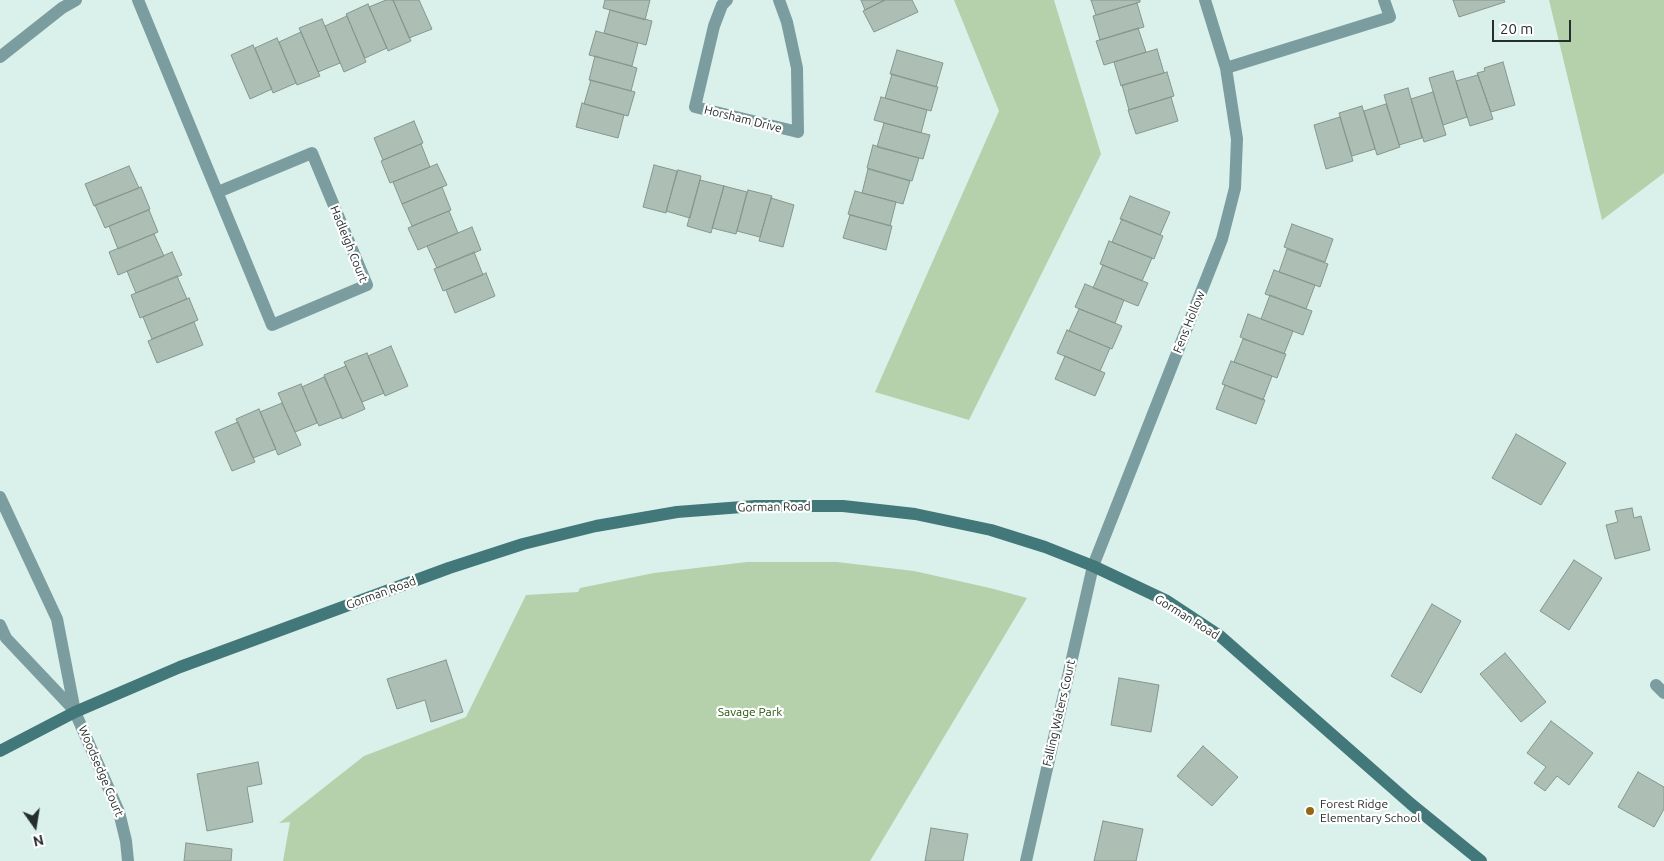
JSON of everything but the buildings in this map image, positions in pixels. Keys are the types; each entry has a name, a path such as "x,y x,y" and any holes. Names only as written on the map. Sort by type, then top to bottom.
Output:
{"street":[{"path":"0,57 62,8 76,0"},
{"name":"Hadleigh Court","path":"138,0 272,324 367,286 312,153 218,192"},
{"name":"Horsham Drive","path":"727,0 722,5 714,26 695,107 798,132 797,68 779,0"},
{"name":"Fens Hollow","path":"1093,566 1222,239 1235,188 1237,139 1226,68 1205,0"},
{"path":"1226,68 1390,17 1384,0"},
{"path":"0,497 57,619 75,712"},
{"name":"Gorman Road","path":"0,751 75,712 180,667 449,568 523,544 587,528 677,512 755,506 843,506 915,514 991,530 1045,547 1093,566 1167,601 1220,636 1411,804 1481,861"},
{"name":"Falling Waters Court","path":"1026,861 1093,566"},
{"path":"0,626 6,638 75,712"},
{"name":"Woodsedge Court","path":"75,712 119,812 126,841 128,861"}],"green space":[{"path":"954,0 1054,0 1101,154 969,420 875,392 999,111"},
{"path":"1549,0 1664,0 1664,173 1602,220"},
{"name":"Savage Park","path":"747,562 837,562 914,571 1027,598 870,861 283,861 290,822 279,823 364,756 466,717 526,595 578,592 580,588 654,573"}],"place":[{"name":"Forest Ridge Elementary School","path":"1310,811"}]}
